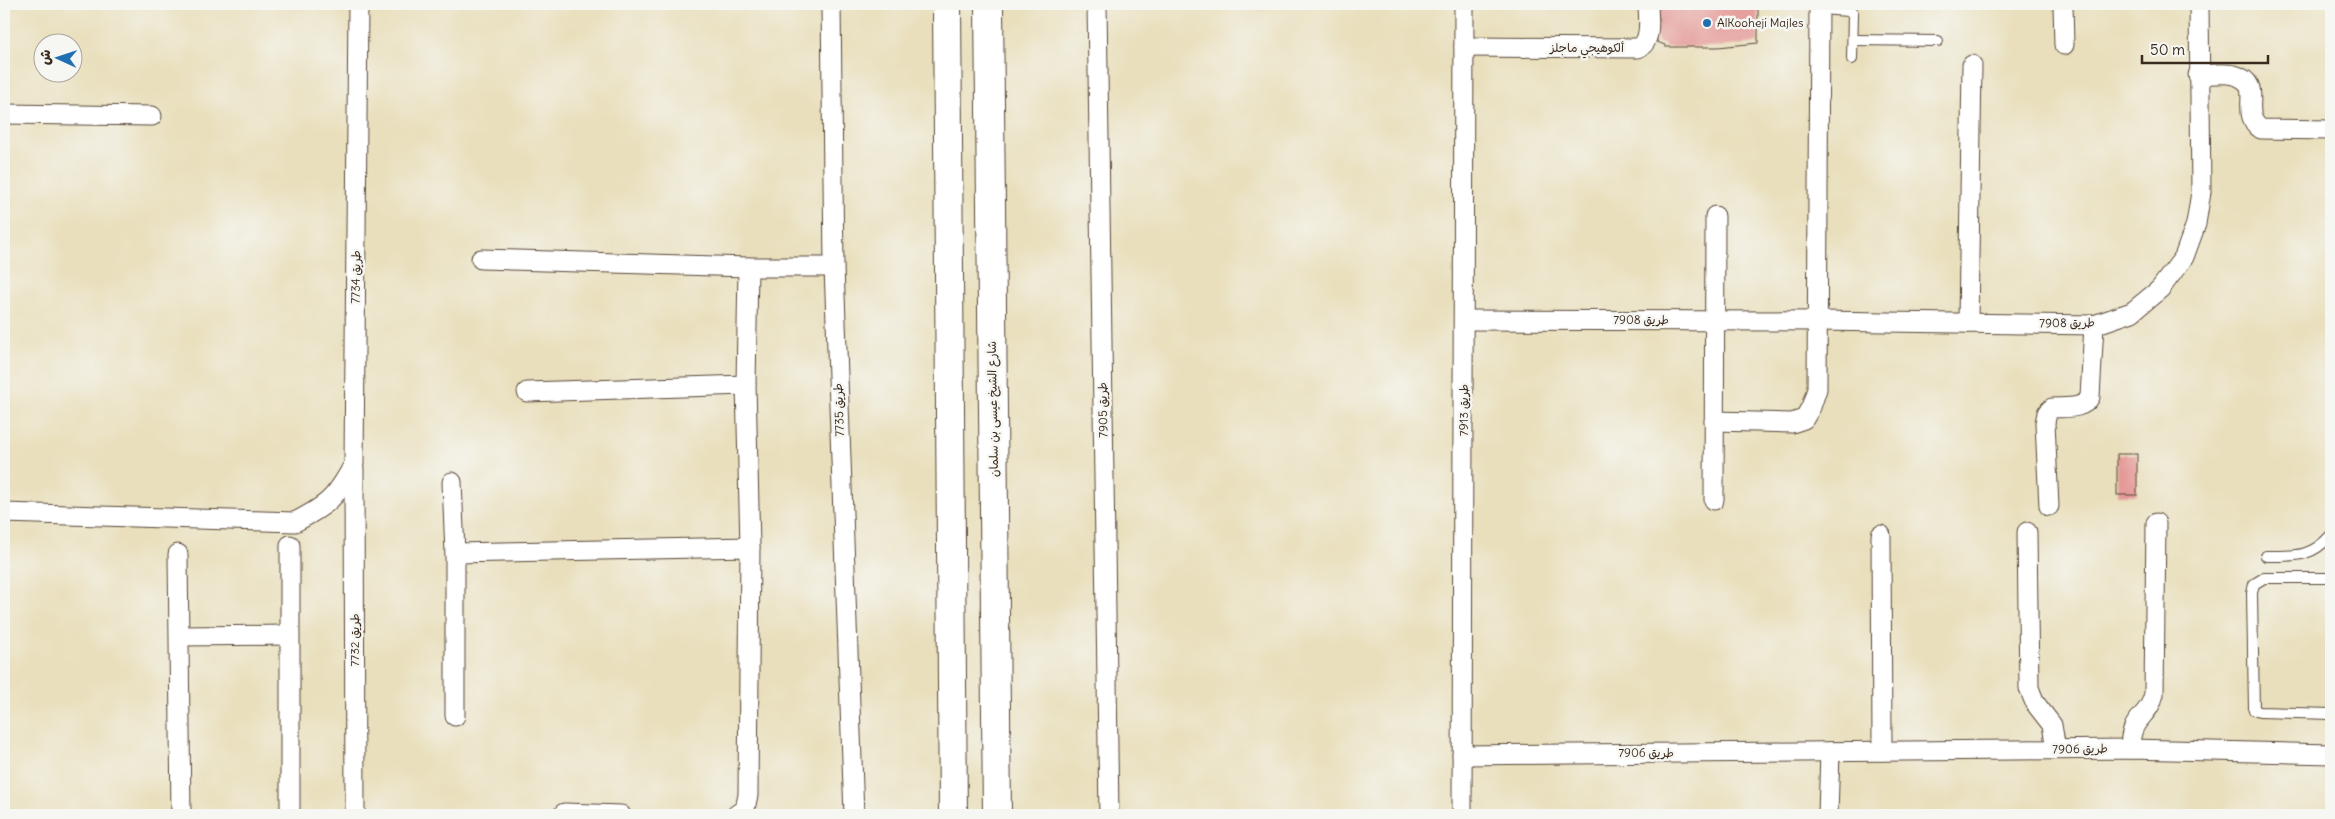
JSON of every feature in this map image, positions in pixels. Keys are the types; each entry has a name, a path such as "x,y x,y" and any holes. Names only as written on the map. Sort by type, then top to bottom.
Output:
{"highway":[{"path":"947,4 953,815"},
{"name":"شارع الشيخ عيسى بن سلمان","path":"990,4 997,808"},
{"path":"947,815 952,769"}],"street":[{"name":"طريق 7734","path":"4,513 294,522 322,509 340,491 354,464 358,4"},
{"name":"طريق 7735","path":"831,4 834,267 854,815"},
{"name":"طريق 7905","path":"1097,4 1109,815"},
{"name":"طريق 7913","path":"1462,815 1464,4"},
{"name":"ألكوهيجي ماجلز","path":"1464,47 1638,48 1648,38 1648,4"},
{"path":"2063,4 2064,44"},
{"name":"طريق 7908","path":"1464,320 1714,320 2094,325 2132,312 2160,289 2184,257 2196,224 2201,192 2198,4"},
{"path":"1714,421 1792,423 1804,419 1811,407 1817,388 1818,5"},
{"path":"1968,323 1972,65"},
{"path":"2198,75 2232,74 2243,78 2249,84 2252,94 2250,116 2253,124 2261,129 2331,130"},
{"path":"4,114 152,116"},
{"path":"1714,500 1715,216"},
{"path":"482,259 748,267 834,267"},
{"path":"736,815 745,809 748,795 750,547 746,385 748,267"},
{"path":"2049,506 2047,413 2052,408 2082,406 2087,403 2090,397 2094,325"},
{"path":"527,392 746,385"},
{"name":"طريق 7732","path":"354,464 355,815"},
{"path":"452,482 455,716"},
{"path":"2130,748 2131,730 2150,706 2154,694 2156,523"},
{"path":"2027,532 2029,688 2035,702 2052,725 2056,750"},
{"path":"1881,535 1882,751"},
{"path":"290,545 290,815"},
{"path":"454,553 750,547"},
{"path":"178,554 181,815"},
{"path":"180,636 290,635"},
{"name":"طريق 7906","path":"1462,754 2130,748 2331,754"},
{"path":"1828,815 1830,752"},
{"path":"564,812 621,815"}],"lane":[{"path":"1818,5 1851,12 1854,18 1852,59"},
{"path":"1853,40 1938,42"},
{"path":"2266,556 2295,556 2309,553 2321,546 2331,535"},
{"path":"2331,578 2264,578 2254,584 2252,593 2254,710 2260,712 2331,714"}],"building":[{"name":"AlKooheji Majles","path":"1656,4 1758,4 1758,43 1718,47 1665,47 1665,45 1657,42"},
{"path":"2117,454 2137,454 2137,495 2117,495"}],"place":[{"name":"AlKooheji Majles","path":"1707,23"}]}
